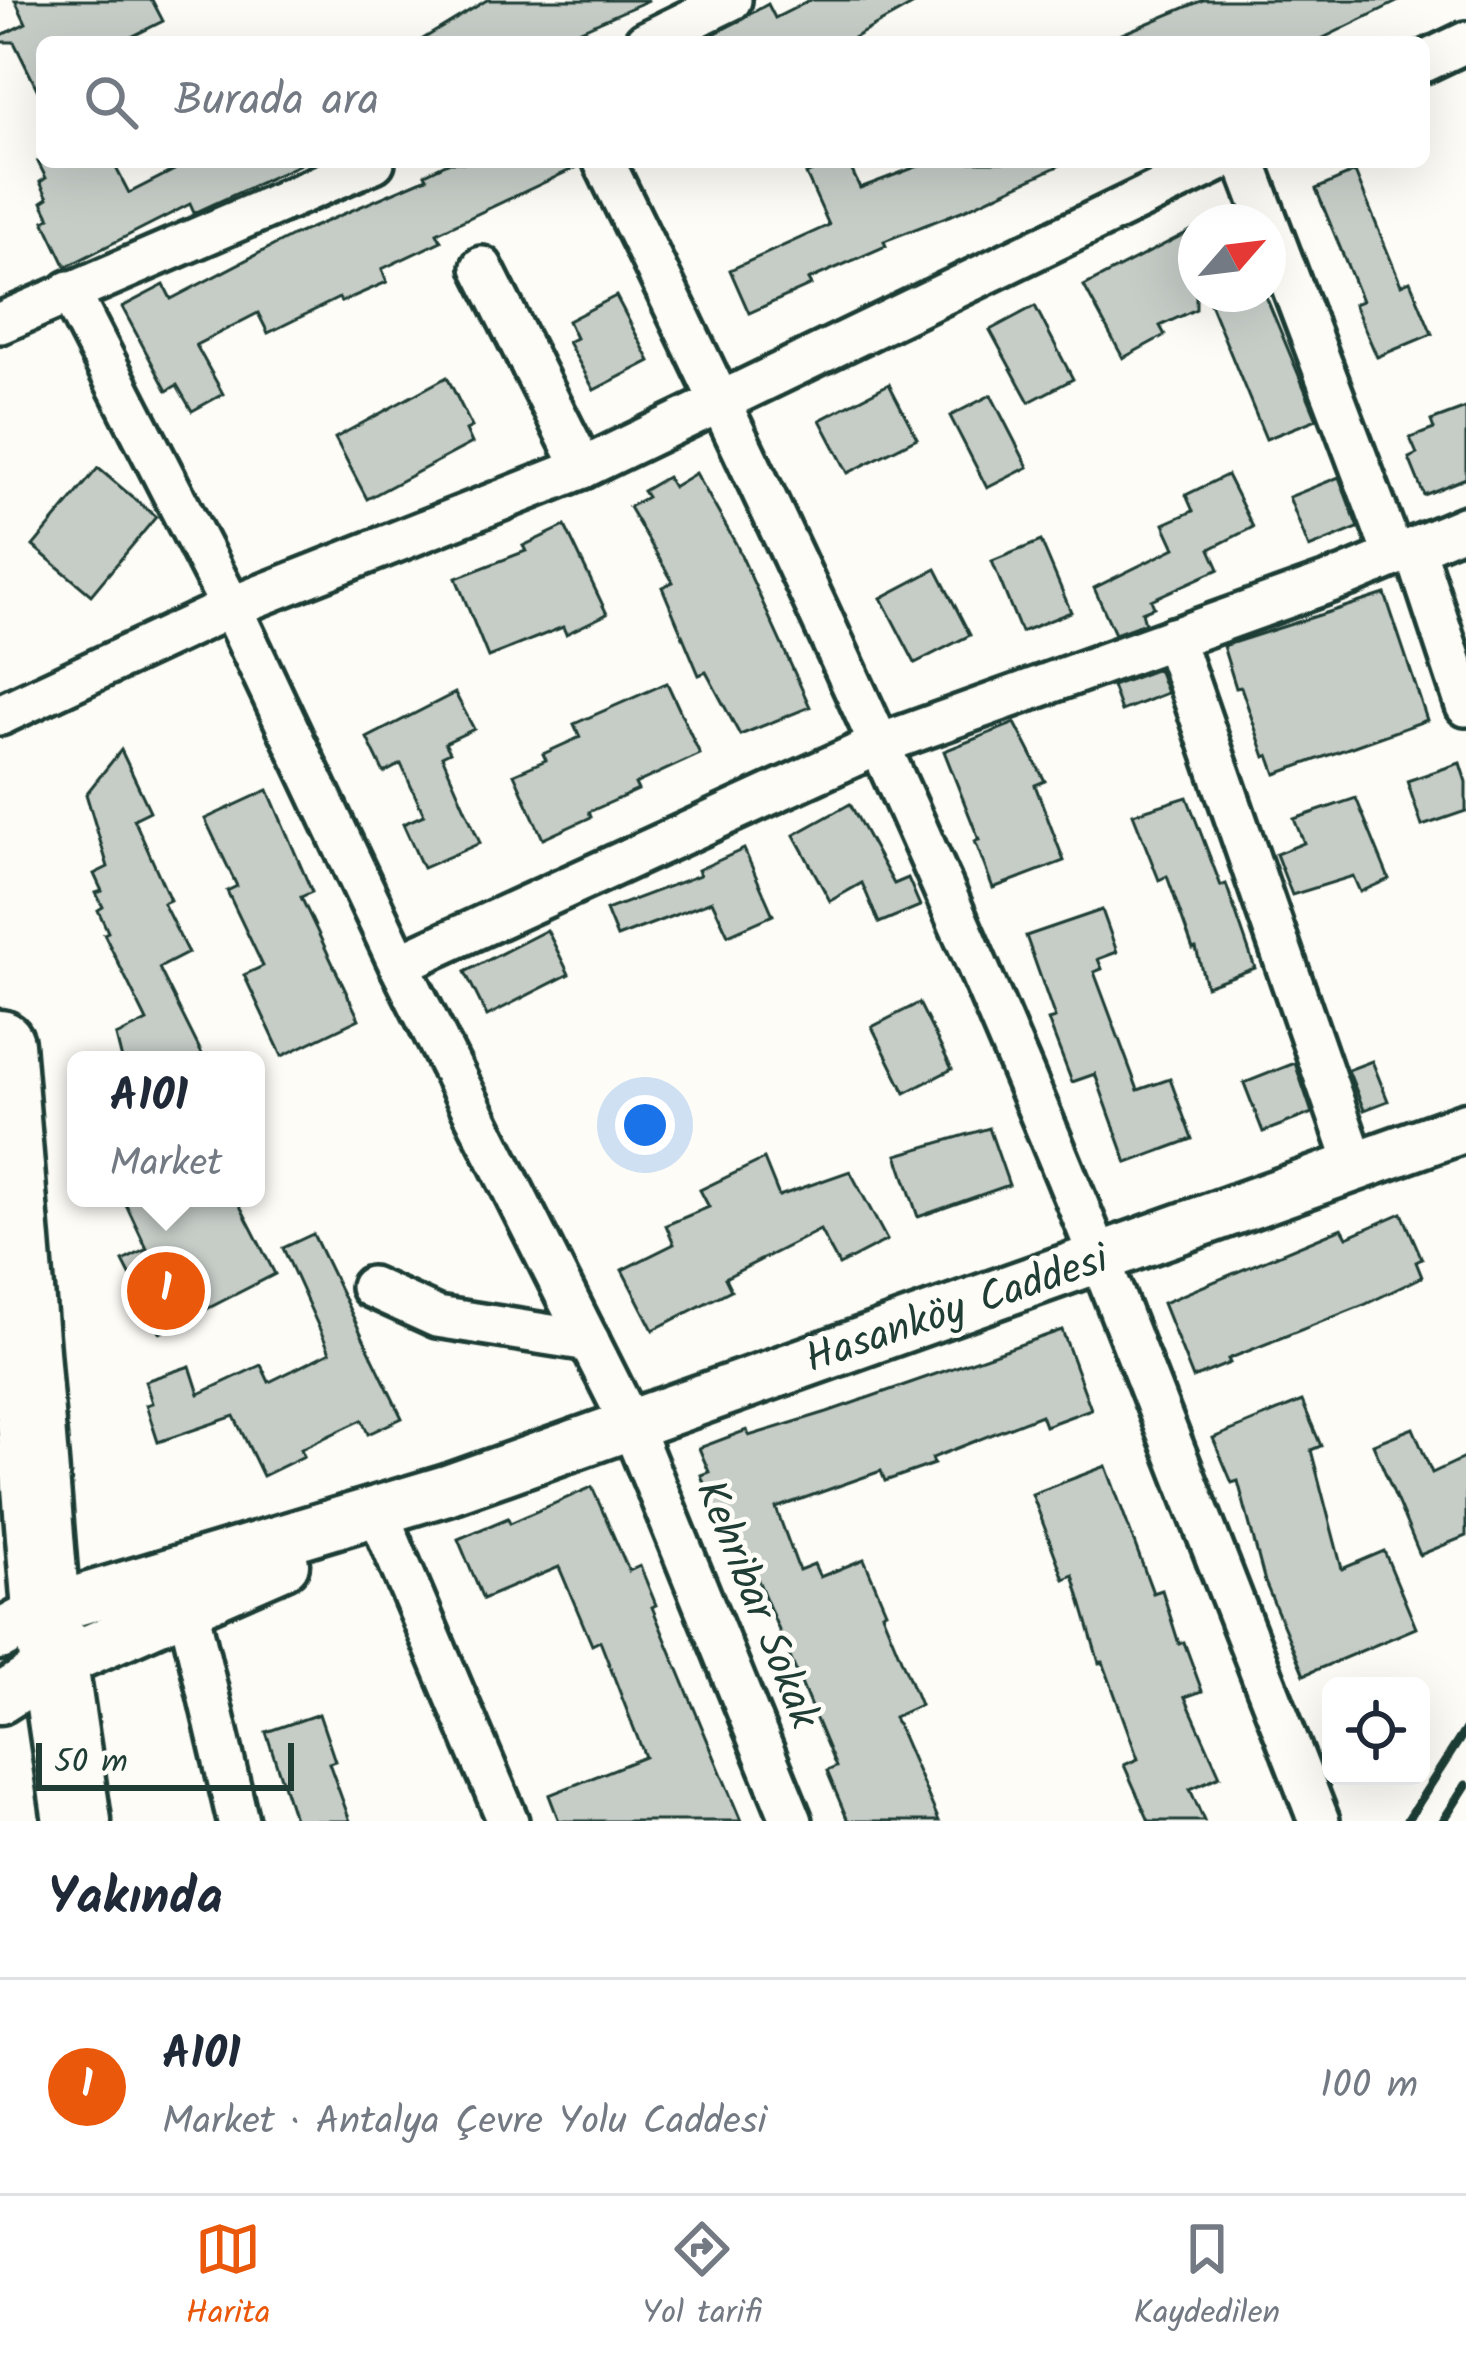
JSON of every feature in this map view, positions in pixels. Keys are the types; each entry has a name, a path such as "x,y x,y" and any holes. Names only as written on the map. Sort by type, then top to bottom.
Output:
{"highway":[{"path":"0,1044 24,1653 77,1821"}],"street":[{"path":"655,36 706,5"},
{"path":"1430,59 1466,42"},
{"path":"0,323 360,168"},
{"path":"607,168 880,744 1100,1260 1318,1821"},
{"path":"0,715 231,607 583,468 1205,168"},
{"path":"1247,168 1466,706"},
{"path":"482,267 583,468"},
{"name":"Kehribar Sokak","path":"69,291 231,607 399,964 631,1425 791,1821"},
{"path":"399,964 880,744 1466,526"},
{"path":"1173,638 1355,1167"},
{"name":"Hasanköy Caddesi","path":"447,1490 1466,1127"},
{"path":"371,1287 436,1317 589,1341"},
{"path":"24,1653 447,1490"},
{"path":"24,1653 188,1609 447,1490"},
{"path":"381,1520 508,1821"},
{"path":"188,1609 238,1821"}],"building":[{"path":"15,0 152,0 163,21 133,36 36,36 36,87 14,42 0,42 0,36 26,23"},
{"path":"487,0 649,0 567,36 428,36"},
{"path":"811,0 921,0 857,36 711,36 768,4 775,18"},
{"path":"1203,0 1401,0 1327,36 1117,36"},
{"path":"41,168 116,168 129,193 173,168 292,168 194,213 190,204 66,267 44,221 50,218 40,182 46,178"},
{"path":"438,168 575,168 437,233 441,241 382,269 387,282 341,302 339,298 268,333 258,313 196,345 223,394 192,411 177,385 167,391 122,307 164,285 171,299 292,236 427,178 425,174"},
{"path":"820,168 851,168 860,188 913,168 1054,168 884,241 886,246 808,280 811,285 749,313 730,270 829,225 806,174"},
{"path":"1355,172 1401,285 1410,281 1432,334 1377,357 1354,304 1362,301 1316,189"},
{"path":"1178,237 1178,312 1190,312 1160,326 1165,335 1123,358 1084,286"},
{"path":"616,296 650,361 594,390 568,342 576,338 568,321"},
{"path":"1035,306 1073,379 1029,402 990,330"},
{"path":"1213,312 1272,312 1317,419 1266,439"},
{"path":"447,377 472,427 466,430 472,443 367,499 335,438"},
{"path":"889,384 917,438 848,473 820,420"},
{"path":"991,395 1028,467 987,488 950,416"},
{"path":"1466,408 1466,478 1424,495 1409,458 1417,454 1410,438 1434,429 1431,421"},
{"path":"98,468 156,517 91,595 33,546"},
{"path":"696,473 736,544 810,707 740,735 706,672 699,675 662,587 673,582 629,507 647,497 643,491 667,477 673,487"},
{"path":"1227,475 1253,527 1210,549 1219,569 1151,600 1154,607 1142,612 1145,623 1115,634 1094,588 1175,548 1164,524 1193,511 1186,495"},
{"path":"1339,477 1358,528 1309,548 1289,497"},
{"path":"565,526 607,614 566,634 563,627 488,657 456,578 526,551 523,546"},
{"path":"1041,541 1071,612 1021,632 992,561"},
{"path":"936,569 970,635 915,663 881,598"},
{"path":"1385,594 1427,720 1276,774 1269,755 1265,757 1241,687 1236,688 1223,646"},
{"path":"1158,669 1167,693 1121,711 1112,686"},
{"path":"667,683 700,754 635,784 638,790 543,839 514,774 580,737 574,724"},
{"path":"455,693 474,729 445,743 450,752 442,756 480,843 423,868 403,824 424,815 401,764 384,773 367,738"},
{"path":"1015,723 1045,781 1035,785 1064,861 993,888 944,751"},
{"path":"121,750 150,811 134,819 170,900 163,903 188,953 159,968 200,1051 120,1051 116,1036 147,1021 104,934 108,932 96,893 102,891 94,874 108,867 86,794"},
{"path":"1460,763 1466,811 1422,826 1407,781"},
{"path":"268,790 312,892 301,897 359,1019 282,1056 244,975 263,966 227,891 237,886 205,819"},
{"path":"1187,797 1221,886 1226,884 1255,968 1206,986 1167,876 1159,880 1133,814"},
{"path":"1356,798 1389,879 1360,892 1353,876 1292,895 1276,854 1304,843 1294,819"},
{"path":"850,804 894,884 908,878 920,906 879,923 862,883 830,901 794,835"},
{"path":"744,849 773,915 728,935 712,901 617,937 606,910 700,875 698,870"},
{"path":"1102,910 1117,952 1098,959 1102,969 1094,972 1138,1090 1170,1079 1192,1139 1127,1163 1095,1074 1072,1082 1048,1020 1055,1018 1026,936"},
{"path":"547,930 569,974 487,1016 465,972"},
{"path":"919,1003 952,1069 905,1093 872,1027"},
{"path":"1372,1061 1388,1101 1364,1110 1348,1070"},
{"path":"1295,1063 1312,1113 1263,1132 1244,1083"},
{"path":"989,1128 1009,1185 918,1217 897,1155"},
{"path":"764,1159 779,1196 850,1171 887,1240 839,1265 820,1230 725,1278 731,1290 653,1330 622,1270 674,1244 666,1225 709,1207 700,1190"},
{"path":"127,1207 241,1207 275,1274 160,1333 123,1261 147,1249"},
{"path":"1402,1213 1422,1259 1416,1262 1422,1277 1193,1378 1163,1303 1342,1228 1347,1237"},
{"path":"313,1234 402,1418 368,1434 362,1420 301,1449 304,1456 263,1476 234,1416 158,1442 146,1405 152,1403 145,1381 190,1366 199,1394 261,1365 269,1382 330,1352 283,1248"},
{"path":"1062,1330 1091,1409 1045,1426 1041,1415 932,1458 934,1464 885,1481 881,1471 776,1508 799,1570 814,1564 820,1577 864,1559 920,1705 894,1717 939,1821 848,1821 827,1771 836,1767 742,1542 736,1544 726,1519 718,1522 701,1475 709,1472 699,1448 747,1430 749,1436 827,1412"},
{"path":"1302,1401 1321,1446 1311,1450 1342,1569 1384,1551 1416,1628 1304,1675 1265,1582 1238,1481 1232,1483 1213,1438"},
{"path":"1413,1428 1432,1473 1466,1457 1466,1536 1420,1555 1373,1444"},
{"path":"1106,1466 1153,1593 1162,1590 1179,1644 1184,1642 1202,1691 1185,1697 1220,1776 1190,1789 1204,1821 1149,1821 1124,1765 1138,1759 1103,1662 1099,1663 1073,1575 1064,1579 1032,1494"},
{"path":"592,1487 629,1571 640,1566 656,1605 652,1607 741,1821 559,1821 549,1795 645,1757 600,1641 592,1645 559,1567 483,1599 458,1539 508,1518 510,1523"},
{"path":"319,1714 335,1761 329,1763 350,1821 295,1821 266,1732"}],"railway":[{"path":"1407,1821 1466,1729"},
{"path":"1443,1821 1466,1785"}],"place":[{"name":"A101","path":"166,1291"}]}
